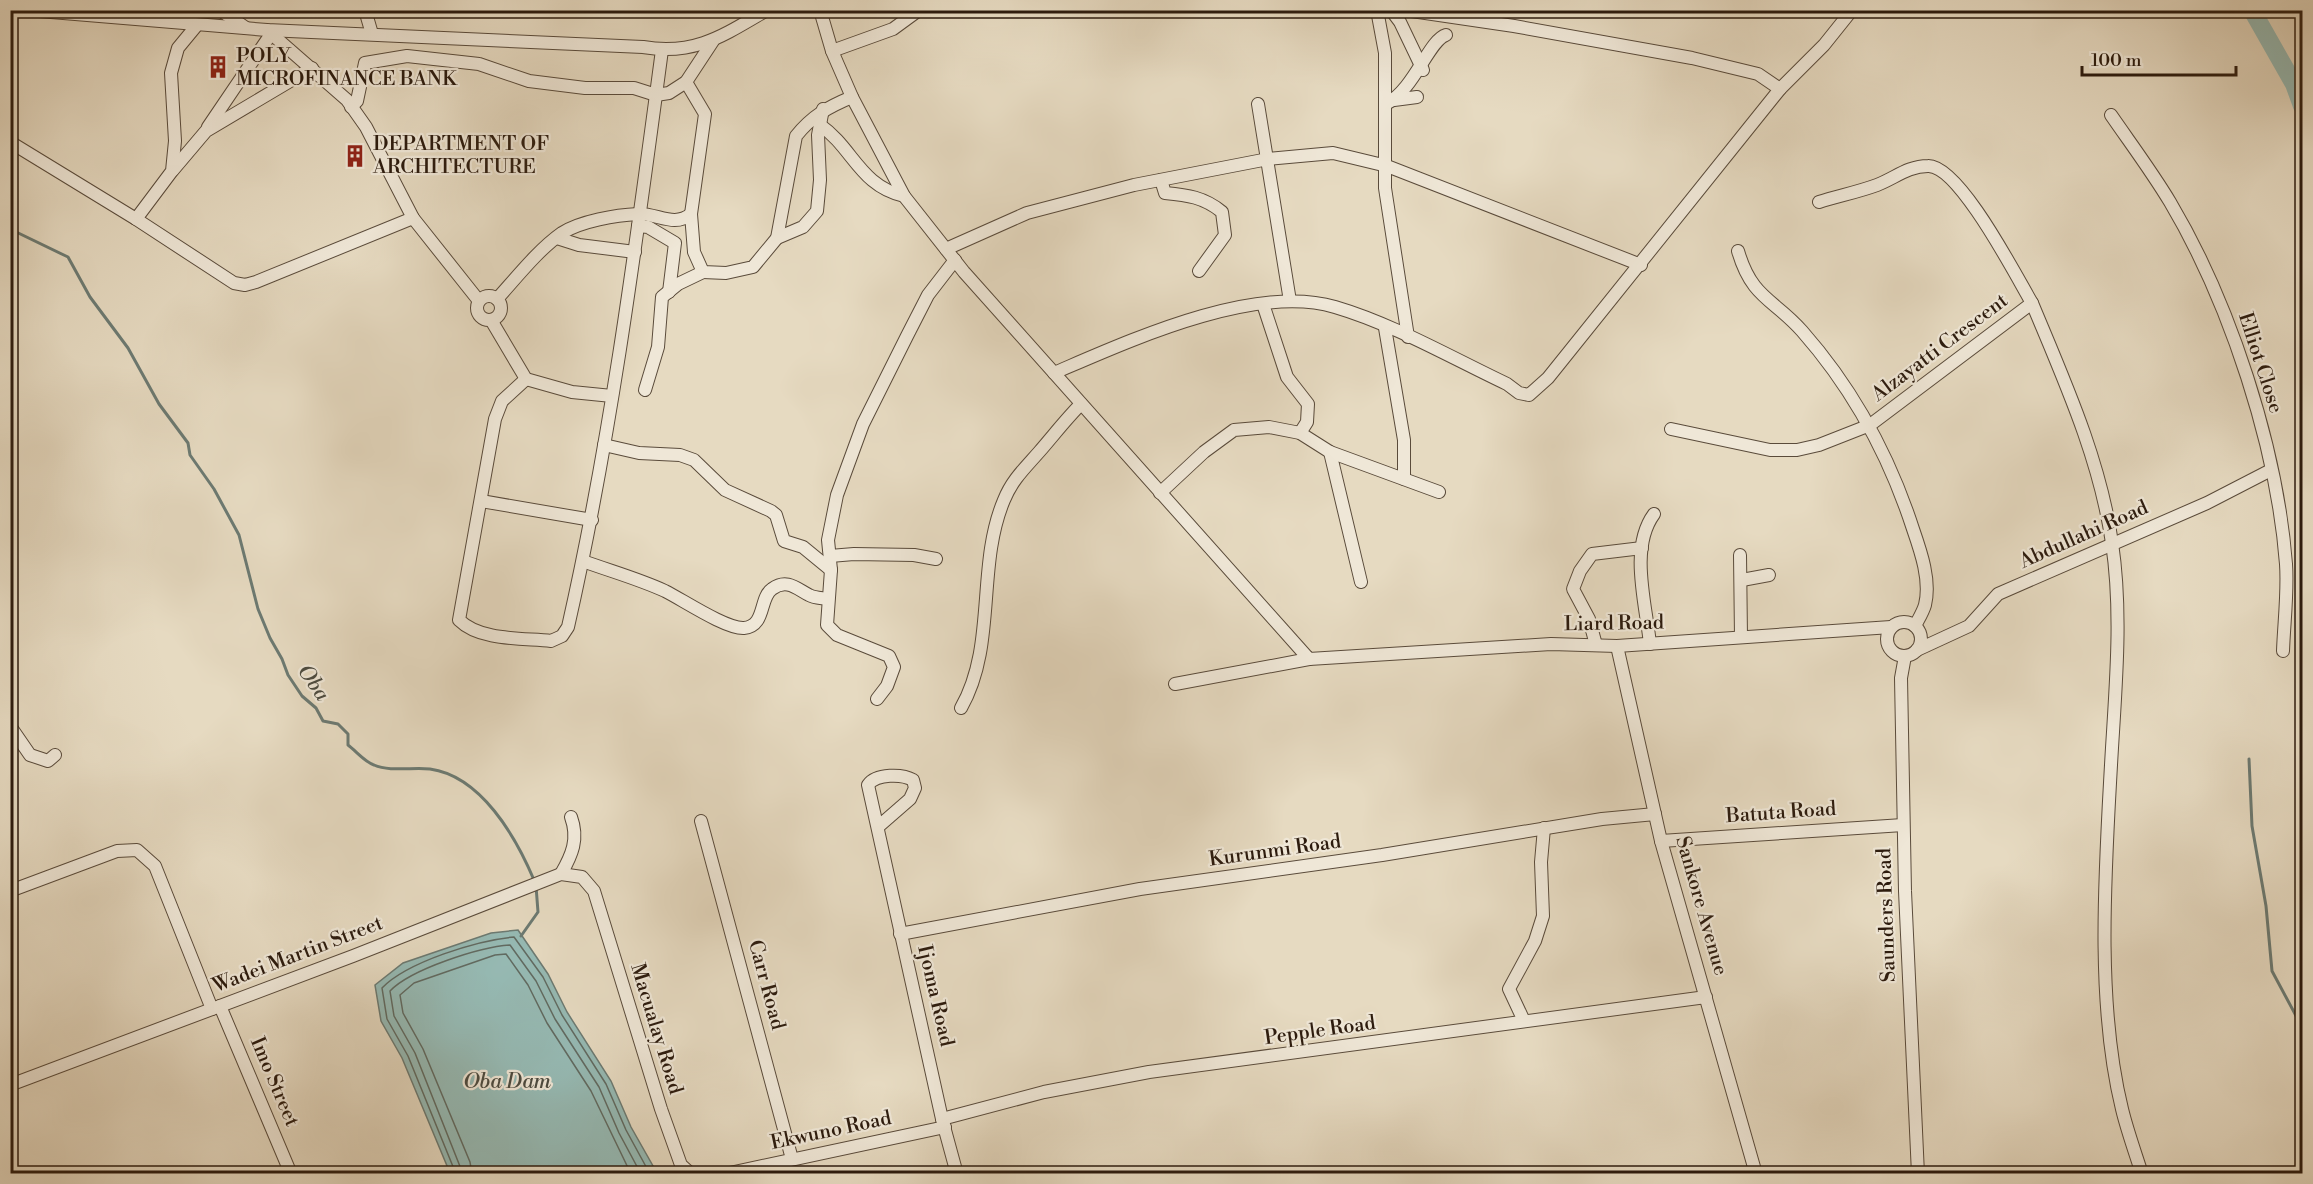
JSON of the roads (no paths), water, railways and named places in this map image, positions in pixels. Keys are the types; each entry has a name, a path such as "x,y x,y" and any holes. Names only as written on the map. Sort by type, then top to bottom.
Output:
{"street":[{"path":"27,10 269,32 372,34 643,47 662,50 695,47 712,41 767,10"},
{"path":"178,10 182,24"},
{"path":"220,10 247,29"},
{"path":"365,10 372,34"},
{"path":"832,51 893,29 919,10"},
{"path":"1377,10 1385,53 1390,102 1386,188 1408,337"},
{"path":"1391,10 1400,22 1424,72"},
{"path":"1405,10 1514,26 1692,58 1758,74 1780,88"},
{"path":"1054,373 1150,332 1263,304 1290,301 1334,306 1408,337 1506,384 1519,393 1529,395 1548,378 1641,265 1780,88 1824,45 1852,10"},
{"path":"819,14 852,97 904,196 955,260 1081,404 1310,659"},
{"path":"172,171 175,141 171,73 178,48 197,25"},
{"path":"269,32 312,68 351,106 366,127 413,218 480,301"},
{"path":"136,219 206,131 269,32"},
{"path":"1390,102 1424,72 1434,45 1446,35"},
{"path":"351,106 357,101 365,63 407,56 479,64 529,81 585,88 634,88 656,95 669,93 686,82 712,41"},
{"path":"526,379 502,401 495,419 459,620 466,627 479,633 551,641 562,636 568,627 592,520 635,252 662,50"},
{"path":"206,131 312,68"},
{"path":"686,82 705,114 691,214 694,252 703,272"},
{"path":"777,238 796,136 823,109 852,97"},
{"path":"1390,102 1417,97"},
{"path":"1258,104 1290,301"},
{"path":"645,390 658,347 662,297 703,272 726,273 753,267 777,238 803,227 817,211 820,125 823,109"},
{"name":"Elliot Close","path":"2111,115 2170,202 2205,270 2240,358 2271,470 2286,565 2283,651"},
{"path":"820,125 837,137 867,177 890,193 904,196"},
{"path":"10,142 136,219 234,283 245,285 340,250 413,218"},
{"path":"946,249 1027,213 1161,180 1268,159 1333,153 1387,166 1641,265"},
{"path":"1819,202 1879,184 1908,169 1931,165 1948,174 1968,197 2032,303"},
{"path":"1161,180 1165,193 1190,195 1209,201 1222,212 1225,235 1199,271"},
{"path":"497,299 563,233 594,221 675,221 685,219 691,214"},
{"path":"639,220 675,243 669,292"},
{"path":"557,238 579,245 635,252"},
{"path":"1738,251 1752,284 1768,303 1801,329 1848,388 1870,425 1897,482 1922,554 1925,605 1918,631 1911,653 1890,649 1887,638 1891,627 1900,622 1918,631 1937,641"},
{"path":"877,699 892,676 894,667 892,660 889,656 837,635 827,625 827,599 831,570 828,540 837,495 863,424 928,295 955,260"},
{"path":"491,320 500,313 501,305 497,299 486,296 477,308 480,316 491,320 526,379 572,392 612,396"},
{"name":"Alzayatti Crescent","path":"1870,425 2032,303 2071,394 2092,460 2112,543 2116,606 2116,672 2104,916 2109,1029 2121,1108 2142,1173"},
{"path":"1263,304 1287,377 1308,404 1307,422 1300,433"},
{"path":"1385,328 1404,440 1404,479"},
{"path":"961,708 974,687 979,663 992,542 1004,500 1020,470 1081,404"},
{"path":"1671,429 1770,450 1797,450 1819,445 1870,425"},
{"path":"1160,493 1204,452 1234,430 1269,427 1300,433 1330,453 1439,492"},
{"path":"604,445 639,453 681,455 694,460 725,490 776,515 784,541 803,547 831,570"},
{"path":"1330,453 1361,582"},
{"name":"Abdullahi Road","path":"1911,653 1969,626 1998,594 2207,503 2271,470"},
{"path":"481,501 592,520"},
{"path":"1650,644 1642,548 1643,532 1654,514"},
{"path":"1596,645 1589,619 1574,589 1580,571 1592,554 1642,548"},
{"path":"830,556 914,555 936,559"},
{"path":"1740,555 1741,637"},
{"path":"583,561 663,590 740,627 748,627 759,619 765,597 771,589 781,585 790,584 801,588 809,595 827,599"},
{"path":"1742,580 1769,574"},
{"name":"Liard Road","path":"1175,684 1310,659 1551,644 1617,646 1891,627"},
{"name":"Sankore Avenue","path":"1617,646 1661,841 1756,1173"},
{"name":"Saunders Road","path":"1911,653 1901,678 1904,825 1918,1173"},
{"path":"10,726 30,755 48,760 55,755"},
{"name":"Ijoma Road","path":"879,826 910,799 915,788 913,780 907,776 872,780 868,784 879,826 900,934 957,1173"},
{"name":"Kurunmi Road","path":"900,934 1140,889 1382,855 1544,828 1656,814"},
{"path":"561,874 572,855 575,839 571,817"},
{"name":"Carr Road","path":"701,821 792,1160"},
{"name":"Batuta Road","path":"1661,841 1904,825"},
{"path":"1524,1022 1509,989 1535,941 1543,916 1541,862 1544,828"},
{"name":"Imo Street","path":"10,891 117,851 137,850 155,866 291,1173"},
{"name":"Wadei Martin Street","path":"10,1085 561,874"},
{"name":"Macualay Road","path":"561,874 582,877 594,891 661,1109 681,1165 691,1173"},
{"name":"Pepple Road","path":"944,1123 1044,1092 1149,1072 1336,1049 1706,997"},
{"name":"Ekwuno Road","path":"725,1173 792,1160 944,1123"}],"water":[{"name":"Oba Dam","path":"518,930 548,974 567,1012 611,1081 631,1127 657,1173 450,1173 402,1058 381,1021 375,985 403,963 491,933"}],"waterway":[{"path":"2252,10 2294,84 2302,106"},
{"name":"Oba","path":"10,229 68,257 90,297 128,348 159,404 188,443 190,455 214,489 239,535 258,609 288,675 302,696 316,708 323,721 338,724 348,734 348,745 371,764 387,768 430,769 448,774 465,783 481,796 507,828 534,880"},
{"path":"2249,759 2252,826 2266,906 2272,971 2302,1027"},
{"name":"Oba","path":"521,936 538,912 536,886"}],"place":[{"name":"POLY MICROFINANCE BANK","path":"218,67"},
{"name":"DEPARTMENT OF ARCHITECTURE","path":"355,156"}]}
